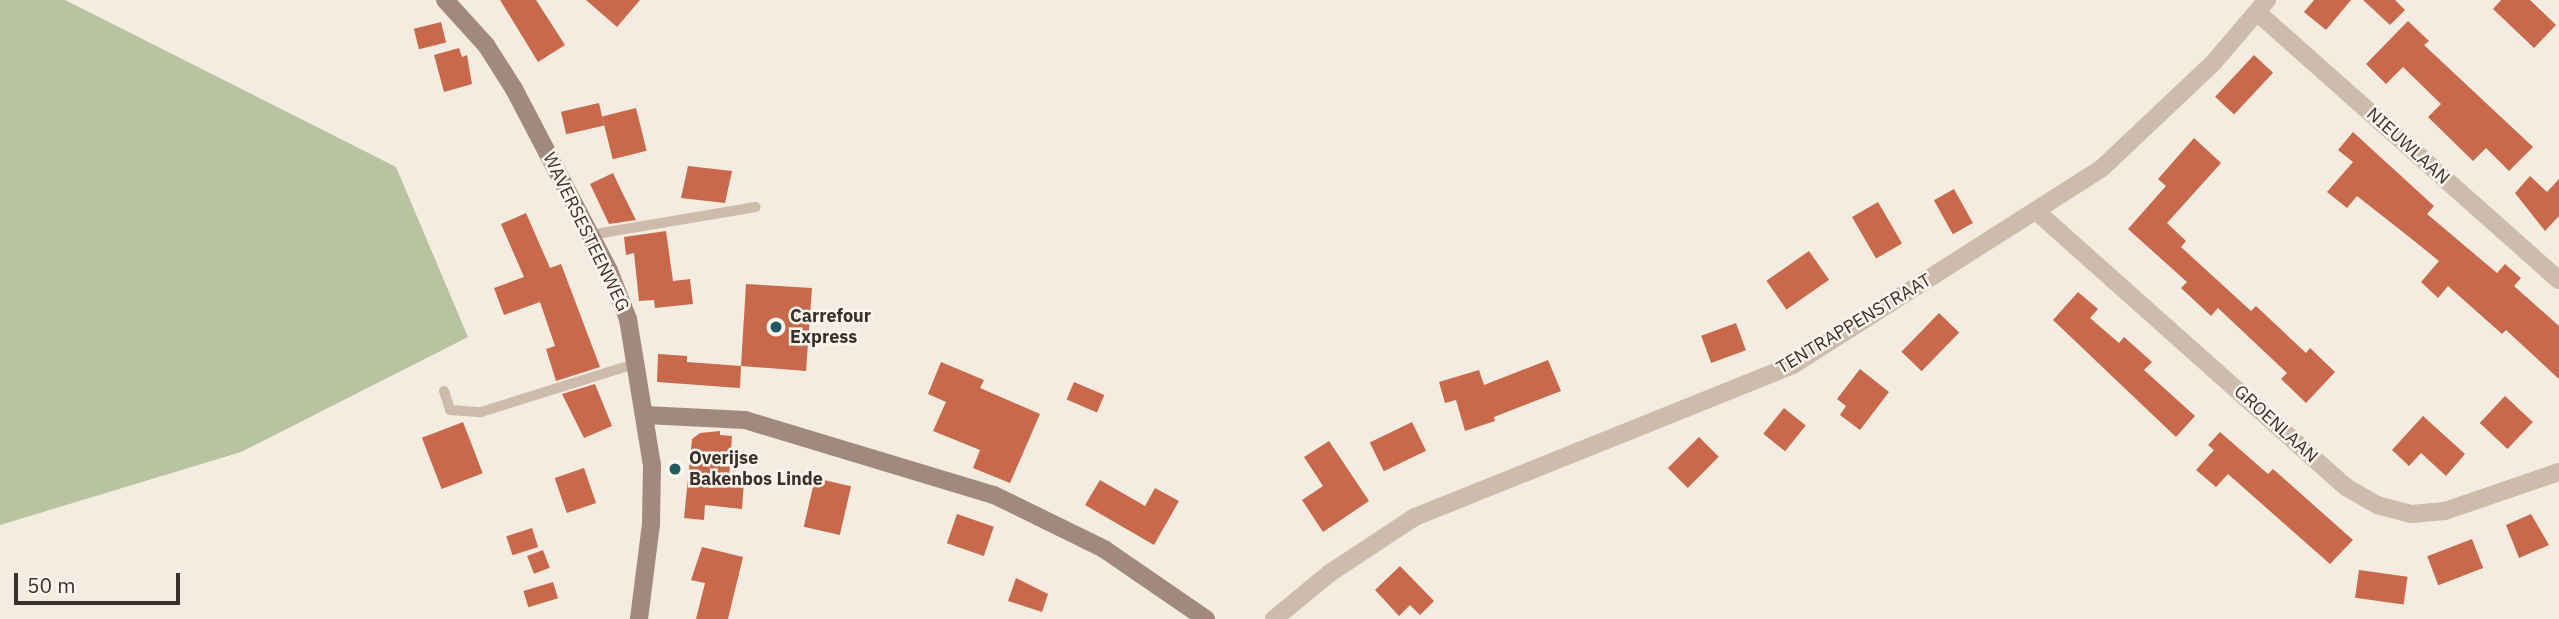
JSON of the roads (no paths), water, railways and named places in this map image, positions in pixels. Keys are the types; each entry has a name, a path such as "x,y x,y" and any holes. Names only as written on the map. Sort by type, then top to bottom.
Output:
{"street":[{"name":"WAVERSESTEENWEG","path":"445,0 486,46 514,89 621,296 637,363 652,465 651,524 639,619"},
{"name":"TENTRAPPENSTRAAT","path":"1274,619 1330,573 1415,517 1793,365 2036,211 2132,143 2262,6"},
{"name":"NIEUWLAAN","path":"2262,6 2559,280"},
{"name":"GROENLAAN","path":"2036,211 2346,487 2377,505 2411,514 2445,511 2559,472"},
{"path":"645,415 745,419 994,495 1104,549 1206,619"}],"lane":[{"path":"590,235 756,206"},
{"path":"444,391 450,410 481,412 637,363"}],"place":[{"name":"Carrefour Express","path":"776,327"},
{"name":"Overijse Bakenbos Linde","path":"675,469"}]}
